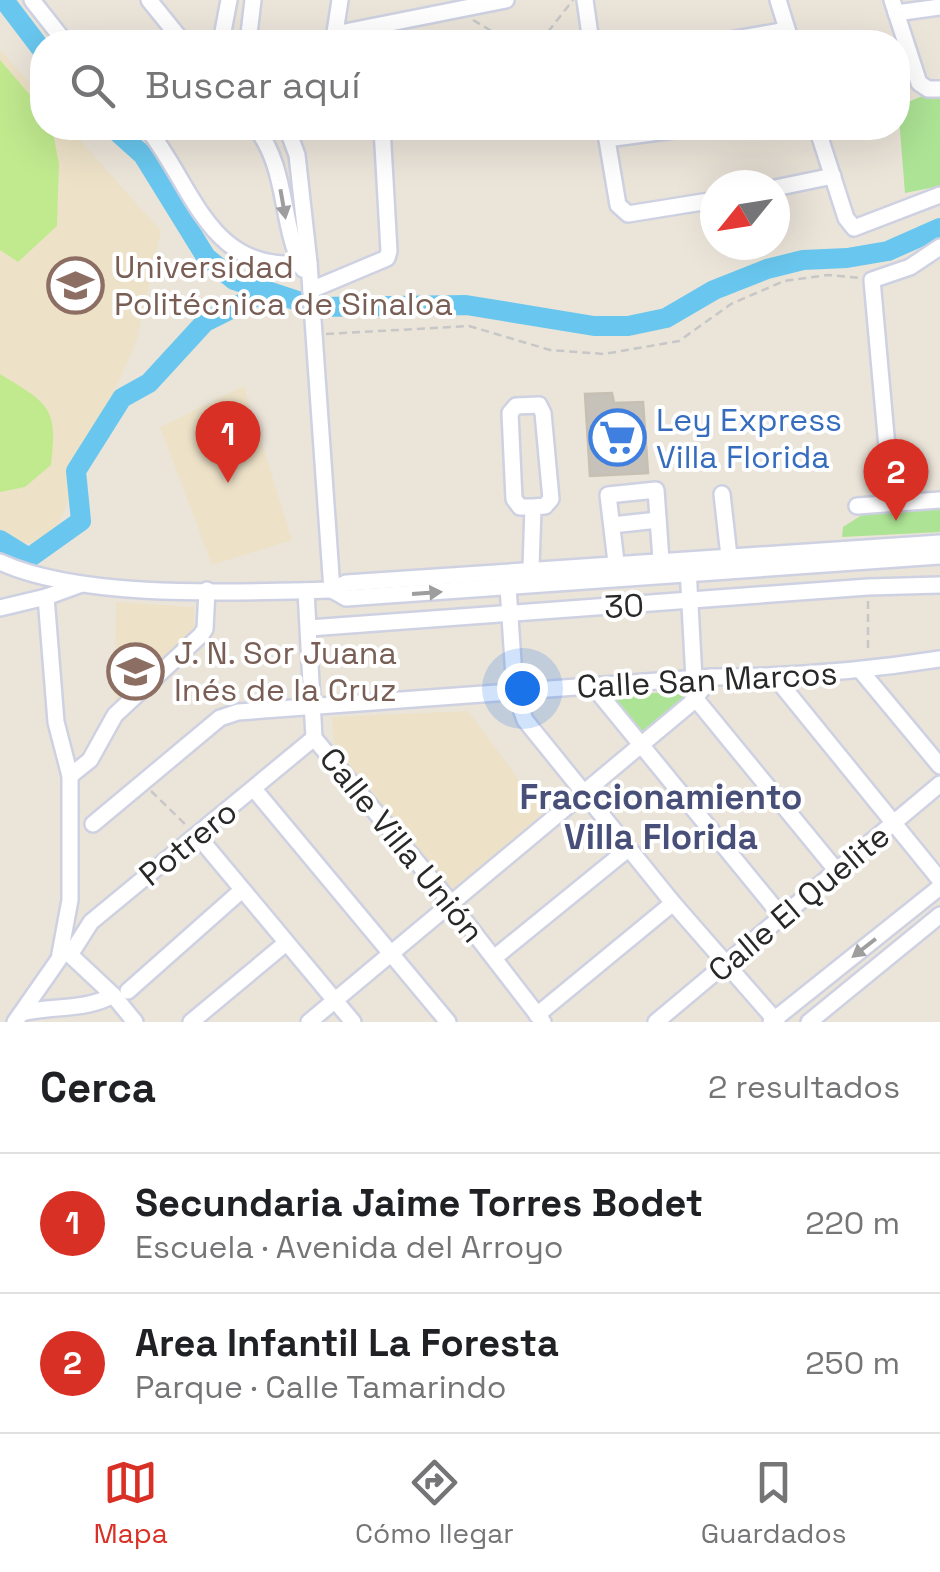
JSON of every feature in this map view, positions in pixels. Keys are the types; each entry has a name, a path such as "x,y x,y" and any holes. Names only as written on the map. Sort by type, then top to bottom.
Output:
{"street":[{"path":"32,0 56,30"},
{"path":"149,0 173,30"},
{"path":"224,30 229,0"},
{"path":"249,30 253,0"},
{"path":"335,30 340,0"},
{"path":"369,30 506,0"},
{"path":"585,0 589,30"},
{"path":"778,0 787,30"},
{"path":"894,7 940,7"},
{"path":"910,54 920,83 928,89 938,89"},
{"path":"155,140 210,228 224,243 261,262 304,264"},
{"path":"264,140 276,162 289,235 304,264"},
{"path":"291,140 297,155 304,264 315,335 332,590"},
{"path":"310,289 386,258 382,140"},
{"path":"607,140 618,205 628,214 700,202"},
{"path":"821,140 850,225 860,228 940,195"},
{"path":"790,185 833,176"},
{"path":"892,504 872,280 910,266 940,247"},
{"path":"538,405 543,413 552,499 545,506 532,507 520,506 514,498 510,412 516,406 538,405"},
{"path":"616,562 608,495 656,490 661,560"},
{"path":"722,494 730,565"},
{"path":"857,506 940,500"},
{"path":"531,568 532,507"},
{"path":"612,525 658,520"},
{"path":"730,565 940,542"},
{"path":"332,590 346,598 508,587 688,567 940,556"},
{"path":"0,562 45,578 83,584 306,591 332,590 346,583 616,562 661,560 688,567"},
{"path":"688,567 694,679"},
{"path":"0,608 46,598 83,584"},
{"name":"30","path":"308,628 940,585"},
{"path":"508,587 515,692 526,720 628,849 774,1021 940,884 775,677"},
{"path":"70,776 90,760 115,714 201,635 205,628 207,590"},
{"name":"Calle Villa Unión","path":"306,591 314,738 540,1018"},
{"path":"46,598 56,722 70,776 66,951 120,993 135,1022"},
{"name":"Calle San Marcos","path":"93,824 228,714 712,677 775,677 940,660"},
{"path":"865,670 940,766"},
{"path":"309,1022 696,698 712,677"},
{"path":"593,686 782,918"},
{"path":"696,698 836,870"},
{"name":"Potrero","path":"18,1017 90,922 314,738"},
{"name":"Calle El Quelite","path":"656,1022 940,784"},
{"path":"254,789 448,1022"},
{"path":"196,835 353,1022"},
{"path":"494,958 628,849"},
{"path":"18,1017 41,1007 89,1005 120,993 242,890"},
{"path":"540,1018 673,903"},
{"path":"808,1022 940,915"},
{"path":"191,1022 286,942"}],"path":[{"path":"549,30 573,0"},
{"path":"455,10 489,30"},
{"path":"315,335 469,326 550,350 617,352 679,341 732,304 784,281 828,276 872,280"},
{"path":"865,670 868,587"},
{"path":"142,784 196,835"}],"shaded area":[{"name":"Universidad Politécnica de Sinaloa","path":"0,50 30,84 30,140 80,140 161,231 137,339 51,542 0,544"},
{"path":"244,386 292,540 212,565 160,427"},
{"name":"J. N. Sor Juana Inés de la Cruz","path":"116,602 194,607 194,636 115,706"},
{"path":"468,711 544,813 453,891 334,747 332,717"}],"green space":[{"path":"0,60 30,95 30,140 54,140 59,164 57,226 18,262 0,250"},
{"path":"940,89 940,186 905,193 901,140 910,140 910,101"},
{"path":"0,374 46,408 51,418 53,445 51,465 25,487 0,492"},
{"path":"940,506 940,532 842,537 843,527 862,515"},
{"path":"686,690 689,699 645,735 612,697"}],"building":[{"name":"Ley Express Villa Florida","path":"612,393 614,403 643,402 648,473 590,476 585,394"}],"waterway":[{"path":"4,0 30,34"},
{"path":"126,140 143,155 206,257 234,280 316,307 466,305 594,326 628,326 666,318 714,290 767,269 803,260 888,251 940,228"},
{"path":"0,540 29,558 81,521 76,471 122,398 149,383 205,322 267,291"}],"place":[{"name":"Universidad Politécnica de Sinaloa","path":"75,285"},
{"name":"Ley Express Villa Florida","path":"617,438"},
{"name":"Secundaria Jaime Torres Bodet","path":"228,483"},
{"name":"Area Infantil La Foresta","path":"896,521"},
{"name":"J. N. Sor Juana Inés de la Cruz","path":"135,671"}],"district":[{"name":"Fraccionamiento Villa Florida","path":"661,817"}]}
